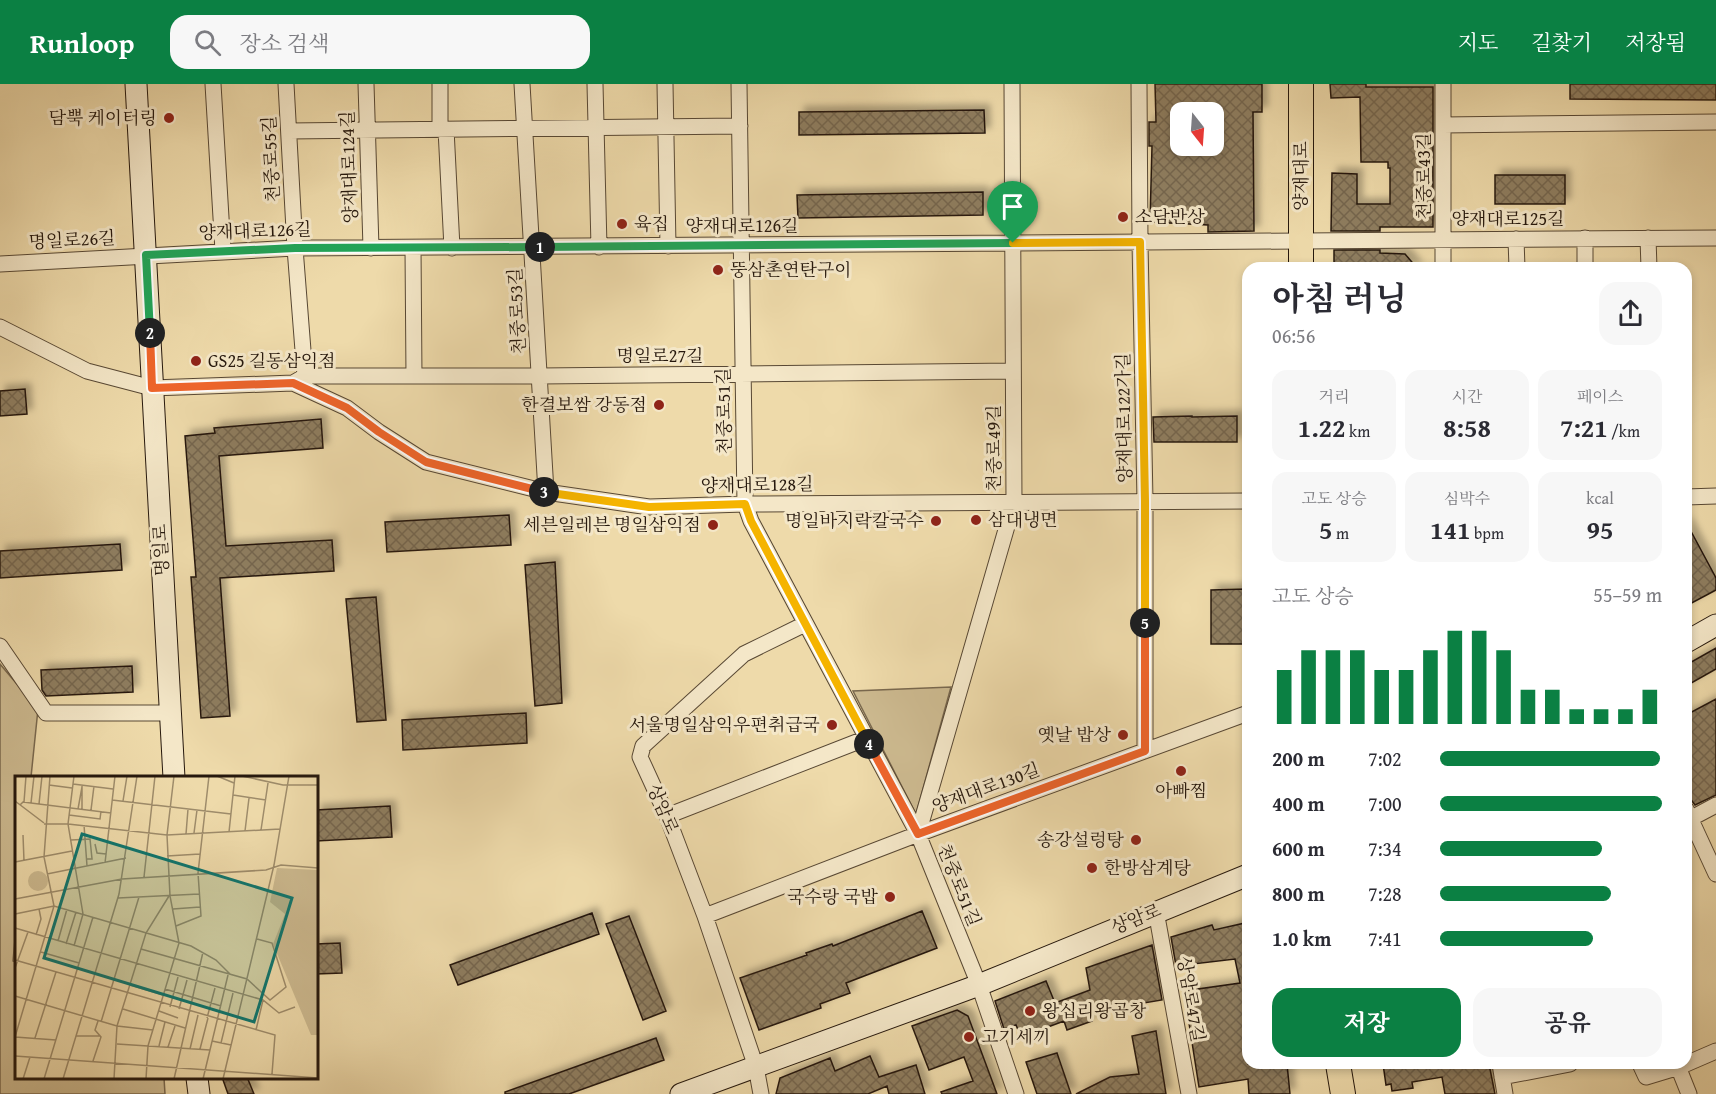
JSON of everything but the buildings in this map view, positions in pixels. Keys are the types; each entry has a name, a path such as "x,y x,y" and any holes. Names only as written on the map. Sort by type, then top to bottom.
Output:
{"main road":[{"name":"양재대로","path":"1301,84 1301,262"},
{"path":"1339,1069 1343,1094"}],"street":[{"name":"명일로","path":"136,84 174,776"},
{"path":"213,84 223,251"},
{"name":"천중로55길","path":"286,84 299,380"},
{"name":"양재대로124길","path":"366,84 371,248"},
{"path":"440,84 452,248"},
{"name":"천중로53길","path":"522,84 546,492"},
{"path":"595,84 599,246"},
{"path":"665,84 668,246"},
{"name":"천중로51길","path":"739,84 745,504 751,521 918,834 979,985 1016,1094"},
{"name":"천중로49길","path":"918,834 1014,502 1012,84"},
{"name":"양재대로122가길","path":"1139,84 1145,501 1145,751"},
{"name":"천중로43길","path":"1443,84 1443,262"},
{"path":"1443,125 1716,122"},
{"path":"289,131 740,126"},
{"path":"1585,238 1585,262"},
{"path":"1648,238 1649,262"},
{"name":"양재대로125길","path":"1301,240 1716,238"},
{"path":"1516,239 1517,262"},
{"name":"양재대로126길","path":"146,255 295,248 1301,240"},
{"path":"413,248 414,376"},
{"name":"명일로26길","path":"0,264 146,255"},
{"path":"0,327 87,370 152,388"},
{"name":"명일로27길","path":"152,388 414,376 1013,371"},
{"name":"양재대로128길","path":"299,380 347,408 426,462 546,492 649,507 745,504 1242,501"},
{"path":"1692,496 1716,496"},
{"name":"상암로","path":"756,1067 705,916 667,816 640,757 643,746 744,654 805,624"},
{"path":"1692,639 1716,625"},
{"path":"0,646 46,713 170,713"},
{"name":"양재대로130길","path":"705,916 918,834 1242,715"},
{"path":"667,816 867,738"},
{"path":"1692,814 1716,805"},
{"path":"1692,824 1716,874"},
{"name":"상암로","path":"681,1094 979,985 1242,877"},
{"name":"상암로47길","path":"1156,911 1189,1094"},
{"path":"1692,1060 1716,1051"},
{"path":"756,1067 761,1094"},
{"path":"1642,1069 1646,1077 1667,1069"},
{"path":"1680,1069 1689,1094"},
{"path":"1501,1070 1505,1094"},
{"path":"197,1079 199,1094"}],"shaded area":[{"path":"0,664 38,709 31,776 15,776 13,961 15,962 15,1079 164,1079 165,1094 0,1094"},
{"path":"951,687 916,814 853,691"}],"place":[{"name":"담뿍 케이터링","path":"169,118"},
{"name":"소담반상","path":"1123,217"},
{"name":"육집","path":"622,224"},
{"name":"뚱삼촌연탄구이","path":"718,270"},
{"name":"GS25 길동삼익점","path":"196,361"},
{"name":"한결보쌈 강동점","path":"659,405"},
{"name":"삼대냉면","path":"976,520"},
{"name":"명일바지락칼국수","path":"936,521"},
{"name":"세븐일레븐 명일삼익점","path":"713,525"},
{"name":"서울명일삼익우편취급국","path":"832,725"},
{"name":"옛날 밥상","path":"1123,735"},
{"name":"아빠찜","path":"1181,771"},
{"name":"송강설렁탕","path":"1136,840"},
{"name":"한방삼계탕","path":"1092,868"},
{"name":"국수랑 국밥","path":"890,897"},
{"name":"왕십리왕곱창","path":"1030,1011"},
{"name":"고기세끼","path":"969,1037"}],"route":[{"path":"1140,242 1145,501 1145,751 918,834 751,521 745,504 649,507 546,492 426,462 347,408 293,383 152,388 146,255 295,248 1013,243 1140,242"}]}
